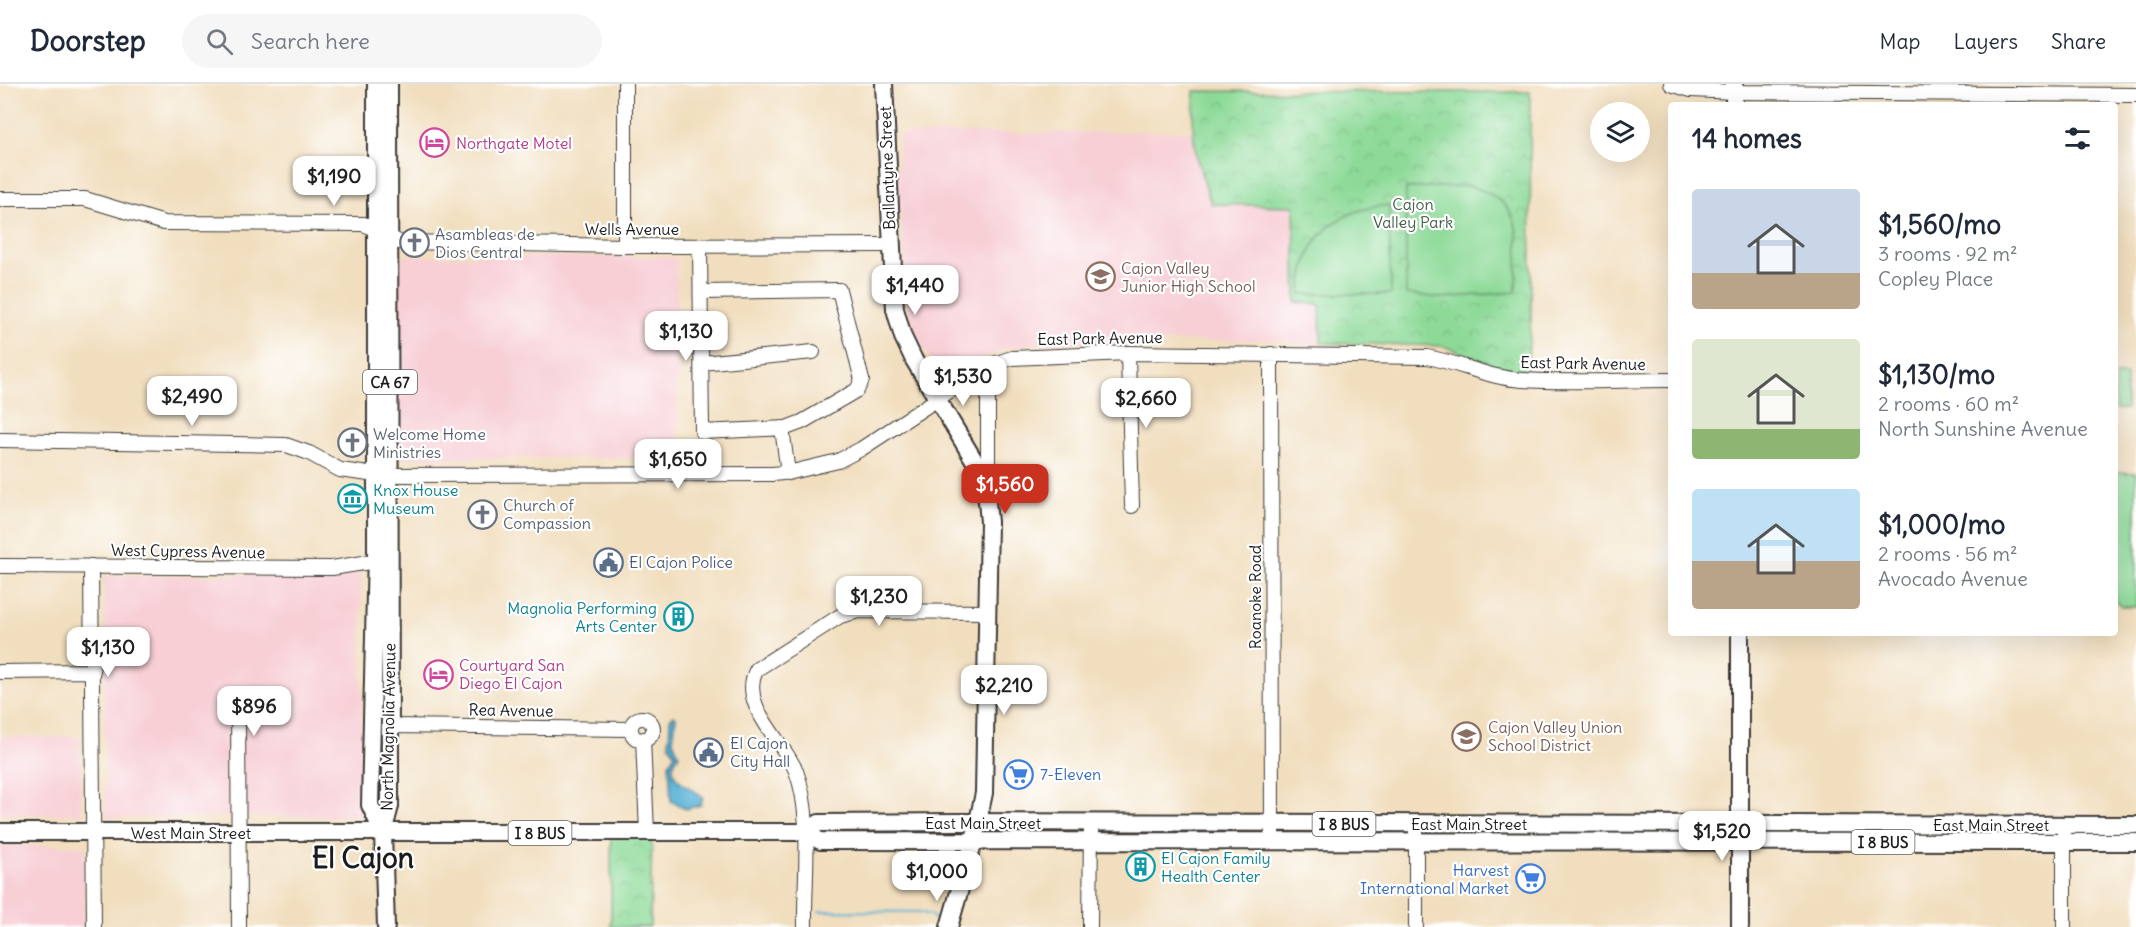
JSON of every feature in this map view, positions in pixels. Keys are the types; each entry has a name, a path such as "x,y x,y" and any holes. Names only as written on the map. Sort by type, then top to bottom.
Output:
{"main road":[{"name":"North Magnolia Avenue","path":"376,84 383,235"},
{"name":"North Magnolia Avenue","path":"383,833 370,805 372,704 381,621 383,235 389,84"},
{"name":"Ballantyne Street","path":"884,84 890,245 895,309 903,337 978,465 987,501 985,784 974,840 949,927"},
{"name":"North Magnolia Avenue","path":"383,475 376,561 390,726 390,806 383,833"},
{"path":"1740,636 1740,927"},
{"path":"372,704 378,720 390,726"},
{"name":"East Main Street","path":"805,832 819,823 1091,824 1272,832 1416,842 1521,842 1739,833"},
{"name":"East Main Street","path":"383,833 805,832 820,841 1091,842 1416,824 1521,824 1739,833 2064,834 2136,843"},
{"path":"1521,824 1521,842"},
{"name":"East Main Street","path":"2064,834 2136,825"},
{"name":"West Main Street","path":"0,832 383,833"},
{"path":"383,833 386,927"}],"street":[{"path":"625,84 625,246"},
{"path":"1671,84 1691,90 1734,94 1847,99 2044,89 2136,94"},
{"name":"Wells Avenue","path":"0,199 85,199 164,223 338,222 364,224 399,242 625,246 890,245"},
{"path":"700,246 702,432 782,428 802,422 857,390 862,380 839,290 701,292"},
{"path":"702,363 813,352"},
{"path":"1128,353 1132,506"},
{"name":"East Park Avenue","path":"0,440 286,445 309,453 340,470 383,475 788,473 838,461 861,449 988,366 1030,355 1128,353 1427,357 1449,361 1487,375 1522,380 1668,380"},
{"name":"Roanoke Road","path":"1270,354 1272,832"},
{"path":"988,366 988,522"},
{"path":"782,428 788,473"},
{"name":"West Cypress Avenue","path":"0,566 332,568 376,561"},
{"path":"91,566 94,927"},
{"path":"805,927 805,811 796,771 751,694 752,678 757,669 840,616 859,612 988,612"},
{"path":"0,672 93,671"},
{"path":"238,697 239,927"},
{"path":"637,719 649,721 652,726 651,733 643,739 634,736 631,729 637,719"},
{"name":"Rea Avenue","path":"390,726 631,729"},
{"path":"643,739 647,832"},
{"path":"1090,927 1091,824"},
{"path":"1416,824 1416,927"},
{"path":"2064,834 2064,927"}],"shaded area":[{"name":"Cajon Valley Junior High School","path":"1193,131 1197,159 1211,204 1294,206 1296,301 1320,304 1321,343 1309,346 1284,341 1257,340 1033,344 1010,347 966,364 950,375 941,374 915,336 908,309 897,178 899,134"},
{"path":"406,256 677,257 678,458 401,458 398,452 398,266"},
{"path":"361,574 363,816 105,818 104,576"},
{"path":"0,737 80,737 81,814 0,815"},
{"path":"0,845 85,846 85,927 0,927"}],"green space":[{"name":"Cajon Valley Park","path":"1194,91 1530,92 1531,319 1527,372 1502,368 1443,346 1321,343 1320,304 1296,302 1294,206 1211,204 1197,159 1193,131"},
{"path":"1470,186 1503,203 1511,214 1518,241 1516,292 1441,298 1406,294 1406,188"},
{"path":"1389,205 1391,294 1301,294 1308,257 1325,230 1352,213"},
{"path":"2118,375 2126,375 2126,409 2118,409"},
{"path":"2118,472 2136,473 2136,607 2122,607 2118,603"},
{"path":"611,836 652,836 650,927 611,927"}],"water":[{"path":"674,715 676,717 673,741 679,755 673,770 679,780 703,797 701,805 686,809 671,801 669,764 675,754 669,744 670,719"}],"waterway":[{"path":"819,911 919,912 931,915 941,927"}],"place":[{"name":"Northgate Motel","path":"435,143"},
{"name":"Asambleas de Dios Central","path":"414,243"},
{"name":"Cajon Valley Junior High School","path":"1100,277"},
{"name":"Welcome Home Ministries","path":"352,443"},
{"name":"Knox House Museum","path":"352,499"},
{"name":"Church of Compassion","path":"482,514"},
{"name":"El Cajon Police","path":"608,562"},
{"name":"Magnolia Performing Arts Center","path":"678,617"},
{"name":"Courtyard San Diego El Cajon","path":"438,674"},
{"name":"Cajon Valley Union School District","path":"1467,736"},
{"name":"El Cajon City Hall","path":"709,752"},
{"name":"7-Eleven","path":"1019,774"},
{"name":"El Cajon Family Health Center","path":"1140,867"},
{"name":"Harvest International Market","path":"1530,879"}],"district":[{"name":"El Cajon","path":"363,858"}]}
